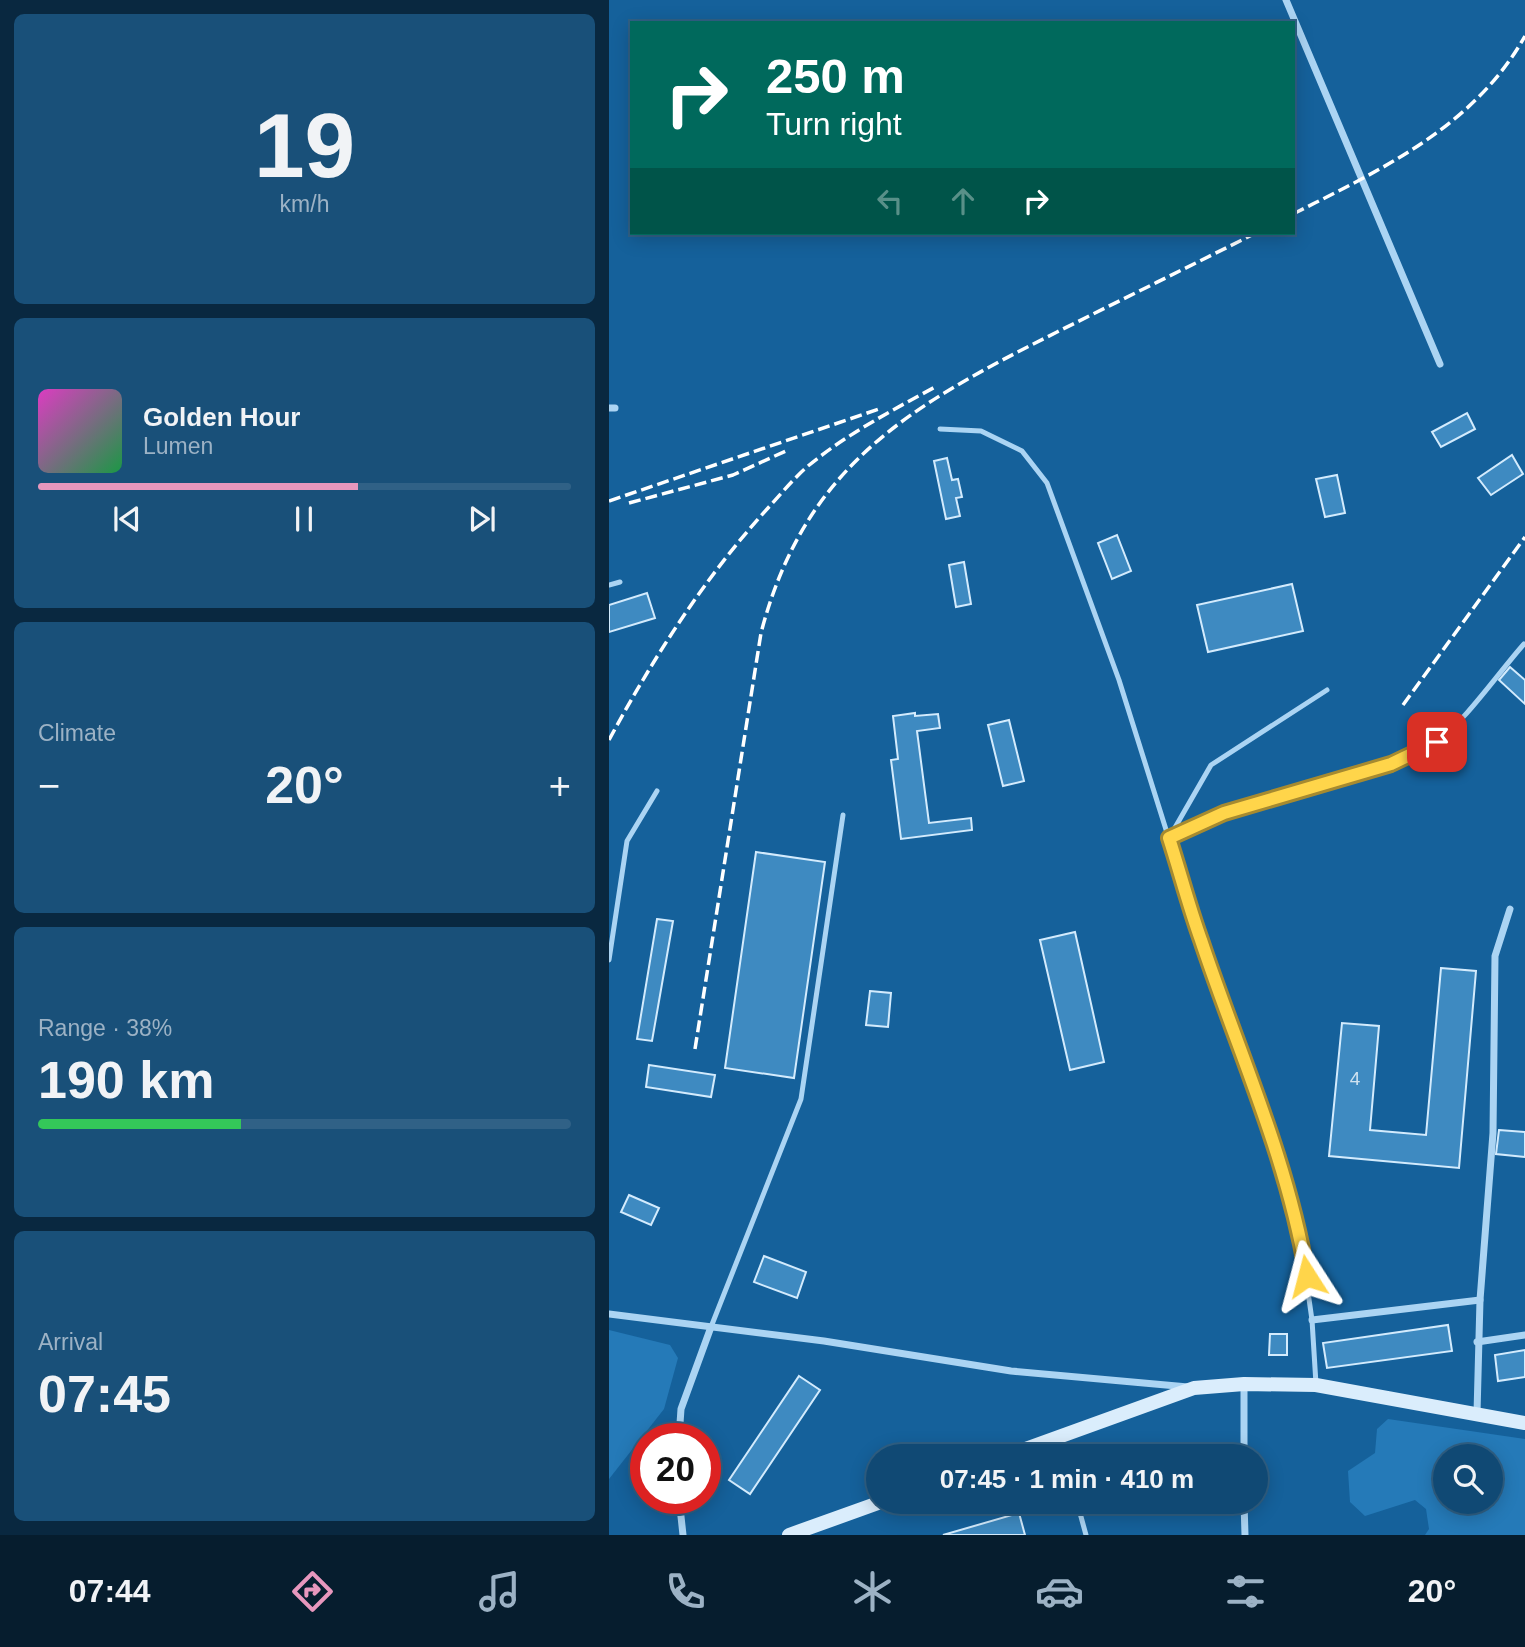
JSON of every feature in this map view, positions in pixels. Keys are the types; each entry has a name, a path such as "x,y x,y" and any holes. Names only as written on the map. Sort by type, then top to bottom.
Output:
{"main road":[{"path":"1038,1444 1194,1388 1244,1384 1316,1385 1525,1423"},
{"path":"789,1535 866,1507"}],"street":[{"path":"1286,0 1295,21"},
{"path":"1295,21 1440,363"},
{"path":"1477,1413 1477,1342 1493,1133 1495,956 1510,909"},
{"path":"1313,1320 1480,1300"},
{"path":"609,1314 1011,1371 1194,1388"},
{"path":"680,1423 681,1409 711,1327"},
{"path":"1477,1342 1525,1335"},
{"path":"1244,1384 1244,1444"},
{"path":"681,1514 683,1535"},
{"path":"1244,1514 1245,1535"}],"lane":[{"path":"940,429 981,431 1012,446 1022,451 1048,483 1119,680 1201,941 1275,1147 1299,1229 1313,1320 1316,1385"},
{"path":"609,585 620,582"},
{"path":"1169,838 1224,813 1391,764 1425,750 1437,742 1457,721 1524,644"},
{"path":"1169,838 1211,765 1327,691"},
{"path":"609,960 627,841 657,791"},
{"path":"711,1327 801,1100 843,815"},
{"path":"1060,1436 1062,1444"},
{"path":"1080,1514 1086,1535"}],"shaded area":[{"path":"609,1330 670,1345 678,1358 664,1409 653,1423 630,1423 630,1452 609,1479"},
{"path":"1388,1419 1525,1439 1525,1535 1425,1535 1429,1529 1426,1509 1415,1500 1365,1516 1350,1502 1348,1471 1375,1453 1377,1429"}],"building":[{"path":"1467,413 1475,429 1441,447 1432,432"},
{"path":"1512,455 1523,474 1491,495 1478,478"},
{"path":"947,458 952,480 958,479 962,497 956,498 960,516 946,519 934,461"},
{"path":"1337,475 1345,513 1325,517 1316,479"},
{"path":"1117,535 1131,571 1112,579 1098,543"},
{"path":"964,562 971,604 956,607 949,565"},
{"path":"1292,584 1303,631 1208,652 1197,605"},
{"path":"647,593 655,618 609,632 609,605"},
{"path":"1510,667 1525,680 1525,704 1499,680"},
{"path":"915,713 915,716 938,714 940,728 917,731 929,823 971,818 972,830 901,839 891,760 898,759 893,716"},
{"path":"1009,720 1024,781 1003,786 988,725"},
{"path":"756,852 825,862 794,1078 725,1068"},
{"path":"657,919 673,921 652,1041 637,1039"},
{"path":"1075,932 1104,1062 1070,1070 1040,940"},
{"path":"1441,968 1476,971 1459,1168 1329,1156 1342,1023 1379,1026 1370,1130 1426,1135"},
{"path":"870,991 891,993 888,1027 866,1025"},
{"path":"649,1065 715,1075 711,1097 646,1087"},
{"path":"1499,1130 1525,1132 1525,1157 1496,1154"},
{"path":"629,1195 659,1208 651,1225 621,1212"},
{"path":"764,1256 806,1272 797,1298 754,1282"},
{"path":"1448,1325 1452,1351 1327,1368 1323,1343"},
{"path":"1270,1334 1287,1334 1287,1355 1269,1355"},
{"path":"1525,1350 1525,1377 1498,1381 1495,1355"},
{"path":"799,1376 820,1390 750,1494 729,1480"},
{"path":"1019,1514 1025,1535 943,1535"}],"railway":[{"path":"1295,213 1392,162 1453,120 1480,96 1504,68 1525,36"},
{"path":"695,1049 761,633 780,575 805,525 836,483 871,447 911,415 1004,359 1252,235"},
{"path":"609,740 681,619 745,534 788,486 808,466 838,444 935,387"},
{"path":"609,501 879,409"},
{"path":"629,503 733,475 788,450"},
{"path":"1403,705 1525,537"}],"route":[{"path":"1307,1276 1299,1229 1275,1147 1201,941 1169,838 1224,813 1391,764 1437,742"}]}
